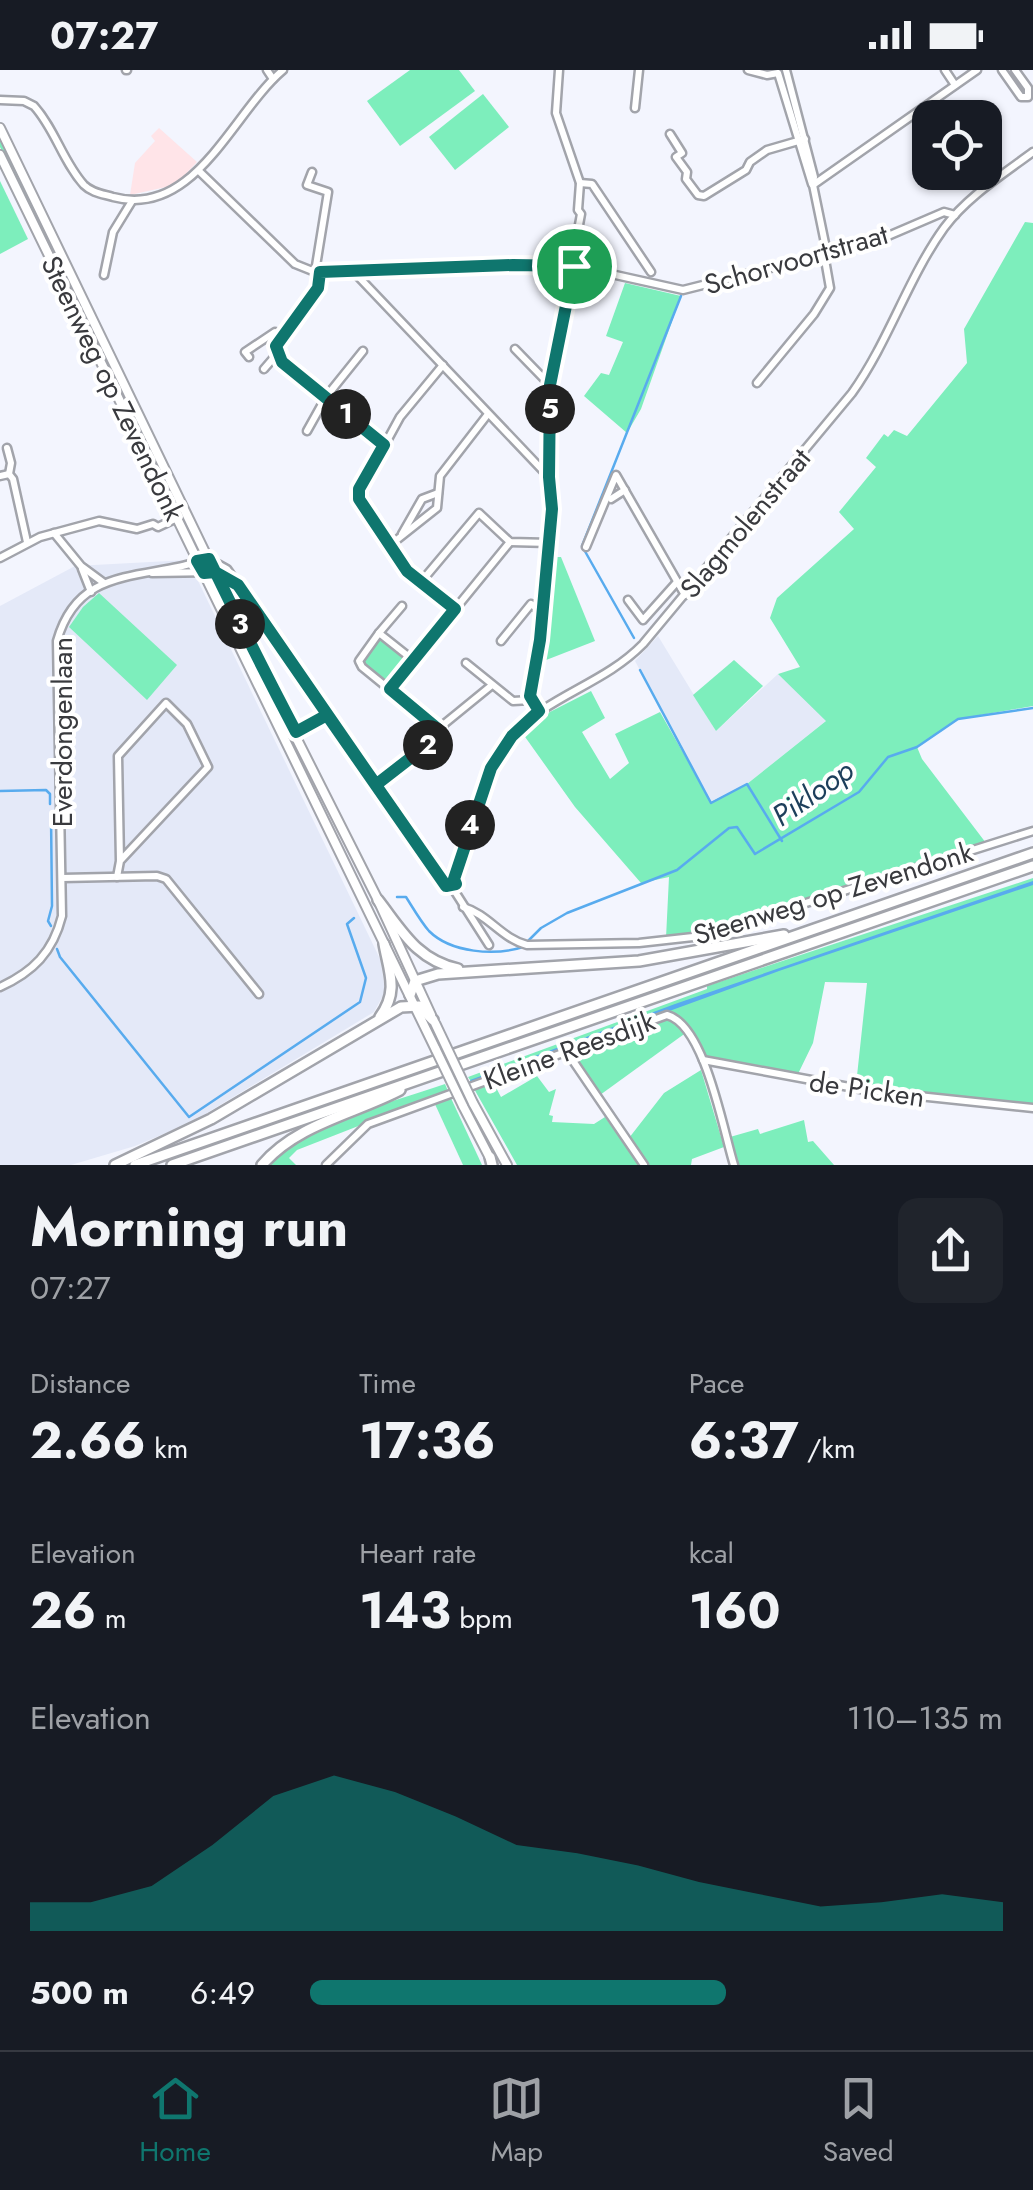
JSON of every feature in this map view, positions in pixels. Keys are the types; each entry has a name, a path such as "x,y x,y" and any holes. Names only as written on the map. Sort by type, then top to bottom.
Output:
{"highway":[{"path":"135,1165 1033,854"},
{"path":"172,1165 1033,866"},
{"path":"378,900 418,951 438,963 470,972"},
{"path":"431,1023 412,1000 415,981 438,974 639,962 773,935 792,936"},
{"path":"379,1019 392,991 384,944"},
{"path":"115,1165 211,1119 412,1000"},
{"path":"262,1165 276,1150 314,1127 393,1094 419,1078"}],"main road":[{"name":"Steenweg op Zevendonk","path":"0,128 378,900 468,1105"},
{"name":"Steenweg op Zevendonk","path":"0,156 412,1000"},
{"path":"468,1105 492,1162"},
{"path":"468,1105 508,1165"}],"street":[{"path":"267,70 273,79"},
{"path":"0,103 10,100 31,104 85,186 98,193 133,200 174,189 199,171 284,70"},
{"path":"539,711 531,700 550,543 550,385 581,214 580,183 558,125 559,70"},
{"path":"635,108 639,70"},
{"path":"748,70 767,75 781,71 786,82 812,185 830,288 814,314 756,383"},
{"path":"945,70 955,85"},
{"path":"812,185 977,70"},
{"path":"1002,70 1022,97 1028,97 1028,88 1015,70"},
{"path":"670,134 682,153 676,157 687,172 686,180 700,196 721,188 767,150 801,140"},
{"name":"Slagmolenstraat","path":"451,883 491,768 512,736 539,711 627,660 685,595 859,384 892,329 933,244 954,215 1033,152"},
{"path":"199,171 295,264 318,272"},
{"path":"264,369 283,335 318,288 328,192 307,185 312,172"},
{"path":"580,183 592,184 650,272"},
{"path":"104,276 113,232 133,200"},
{"name":"Schorvoortstraat","path":"318,272 574,266 683,290 874,242 944,212 954,215"},
{"path":"352,271 549,477"},
{"path":"249,357 245,352 274,332 283,335"},
{"path":"515,349 550,385"},
{"path":"307,431 326,397 363,351"},
{"path":"276,352 384,445"},
{"path":"443,365 410,403 358,494 389,546 420,582 455,609"},
{"path":"389,546 437,508 440,476 488,414"},
{"path":"6,448 27,542"},
{"path":"0,476 10,474"},
{"path":"586,547 616,475 685,595"},
{"path":"611,499 625,490"},
{"path":"402,534 422,500 438,493"},
{"path":"420,582 479,513 510,542 550,543"},
{"path":"0,558 27,542 99,521 137,529 153,524 158,527 177,518"},
{"path":"54,533 81,566 104,583"},
{"path":"390,689 510,542"},
{"name":"Everdongenlaan","path":"0,987 32,969 52,946 62,916 57,642 63,622 74,604 104,583 209,559"},
{"name":"Steenweg op Zevendonk","path":"209,559 227,568 440,874 451,883 490,944"},
{"path":"81,566 91,592"},
{"name":"Everdongenlaan","path":"141,572 215,572"},
{"name":"Steenweg op Zevendonk","path":"215,572 238,585"},
{"path":"628,600 643,620 677,582"},
{"path":"501,642 531,604 543,613"},
{"path":"402,606 359,661 438,729"},
{"path":"379,634 413,660"},
{"path":"466,664 513,702 531,700"},
{"path":"377,784 435,739 438,729 492,685"},
{"name":"Everdongenlaan","path":"117,876 118,756 166,703 188,724 208,767 120,861"},
{"path":"296,732 327,715"},
{"name":"Steenweg op Zevendonk","path":"463,907 526,945 679,940 1033,832"},
{"path":"62,878 157,876 171,883 259,994"},
{"name":"Kleine Reesdijk","path":"326,1165 368,1124 667,1016 677,1018 690,1033 703,1060 734,1165"},
{"path":"567,1052 644,1165"},
{"name":"de Picken","path":"703,1060 871,1092 1033,1108"}],"shaded area":[{"path":"159,128 197,162 180,180 166,187 130,195 135,163 155,141 151,136"},
{"path":"188,560 381,961 385,992 374,1012 192,1122 135,1146 71,1165 0,1165 0,606 75,566"},
{"path":"658,636 716,731 778,674 827,720 747,784 711,803 635,661"}],"green space":[{"path":"410,70 459,70 475,91 400,146 367,101"},
{"path":"483,94 509,127 455,170 429,137"},
{"path":"0,134 195,536 193,538 0,147"},
{"path":"0,181 28,239 0,254"},
{"path":"1025,222 1033,223 1033,706 958,719 917,747 986,843 712,930 666,938 669,877 641,883 575,807 523,734 542,716 591,691 605,718 582,732 610,779 629,763 615,734 660,712 711,802 747,784 826,721 778,674 800,667 770,618 777,598 854,529 839,512 876,467 866,458 884,434 888,437 894,430 907,436 967,363 964,329"},
{"path":"625,283 681,296 641,409 627,433 584,396 601,373 609,375 623,342 606,336"},
{"path":"552,557 561,557 595,641 541,662"},
{"path":"99,593 177,665 147,700 69,627"},
{"path":"378,641 384,641 406,661 386,681 364,663 363,657"},
{"path":"734,660 763,686 716,731 693,695"},
{"path":"1033,858 460,1059 458,1056"},
{"path":"1033,878 1033,1104 856,1085 867,983 825,982 813,1043 797,1076 707,1057 686,1023 665,1012 472,1083 468,1077 707,986"},
{"path":"666,1017 687,1032 600,1095 577,1063 579,1051"},
{"path":"701,1070 724,1147 692,1159 691,1165 648,1165 629,1138 664,1093"},
{"path":"537,1076 549,1092 556,1089 549,1115 553,1116 552,1122 594,1124 605,1117 639,1165 517,1165 473,1087 492,1080 501,1097"},
{"path":"445,1084 448,1091 297,1150 289,1158 296,1165 269,1165 307,1135 329,1124"},
{"path":"450,1096 482,1165 463,1165 434,1102"},
{"path":"804,1120 808,1142 813,1141 834,1165 737,1165 730,1137 758,1129 760,1134"}],"water":[{"path":"1033,881 1033,885 779,971 472,1083 470,1080 675,1004"}],"waterway":[{"path":"634,638 582,546 681,296"},
{"path":"640,670 711,803 747,784 782,841"},
{"name":"Pikloop","path":"527,942 541,928 567,913 677,870 729,828 737,827 755,854 859,792 888,757 917,747 958,719 1033,708"},
{"name":"Pikloop","path":"0,791 46,790 50,804"},
{"name":"Pikloop","path":"51,815 51,926"},
{"name":"Pikloop","path":"397,897 406,897 429,931 449,944 487,952 523,947"},
{"name":"Pikloop","path":"57,949 189,1117 360,1002 366,978 347,924 354,918"}],"route":[{"path":"574,266 320,272 318,288 276,346 282,362 384,445 359,489 359,499 407,571 455,609 390,689 438,729 435,739 377,784 374,782 238,585 222,574 215,572 204,573 197,561 209,559 215,572 256,658 296,732 327,715 374,782 377,784 440,874 444,886 456,884 454,879 474,812 499,752 539,711 530,696 550,543 550,385 574,266"}]}
